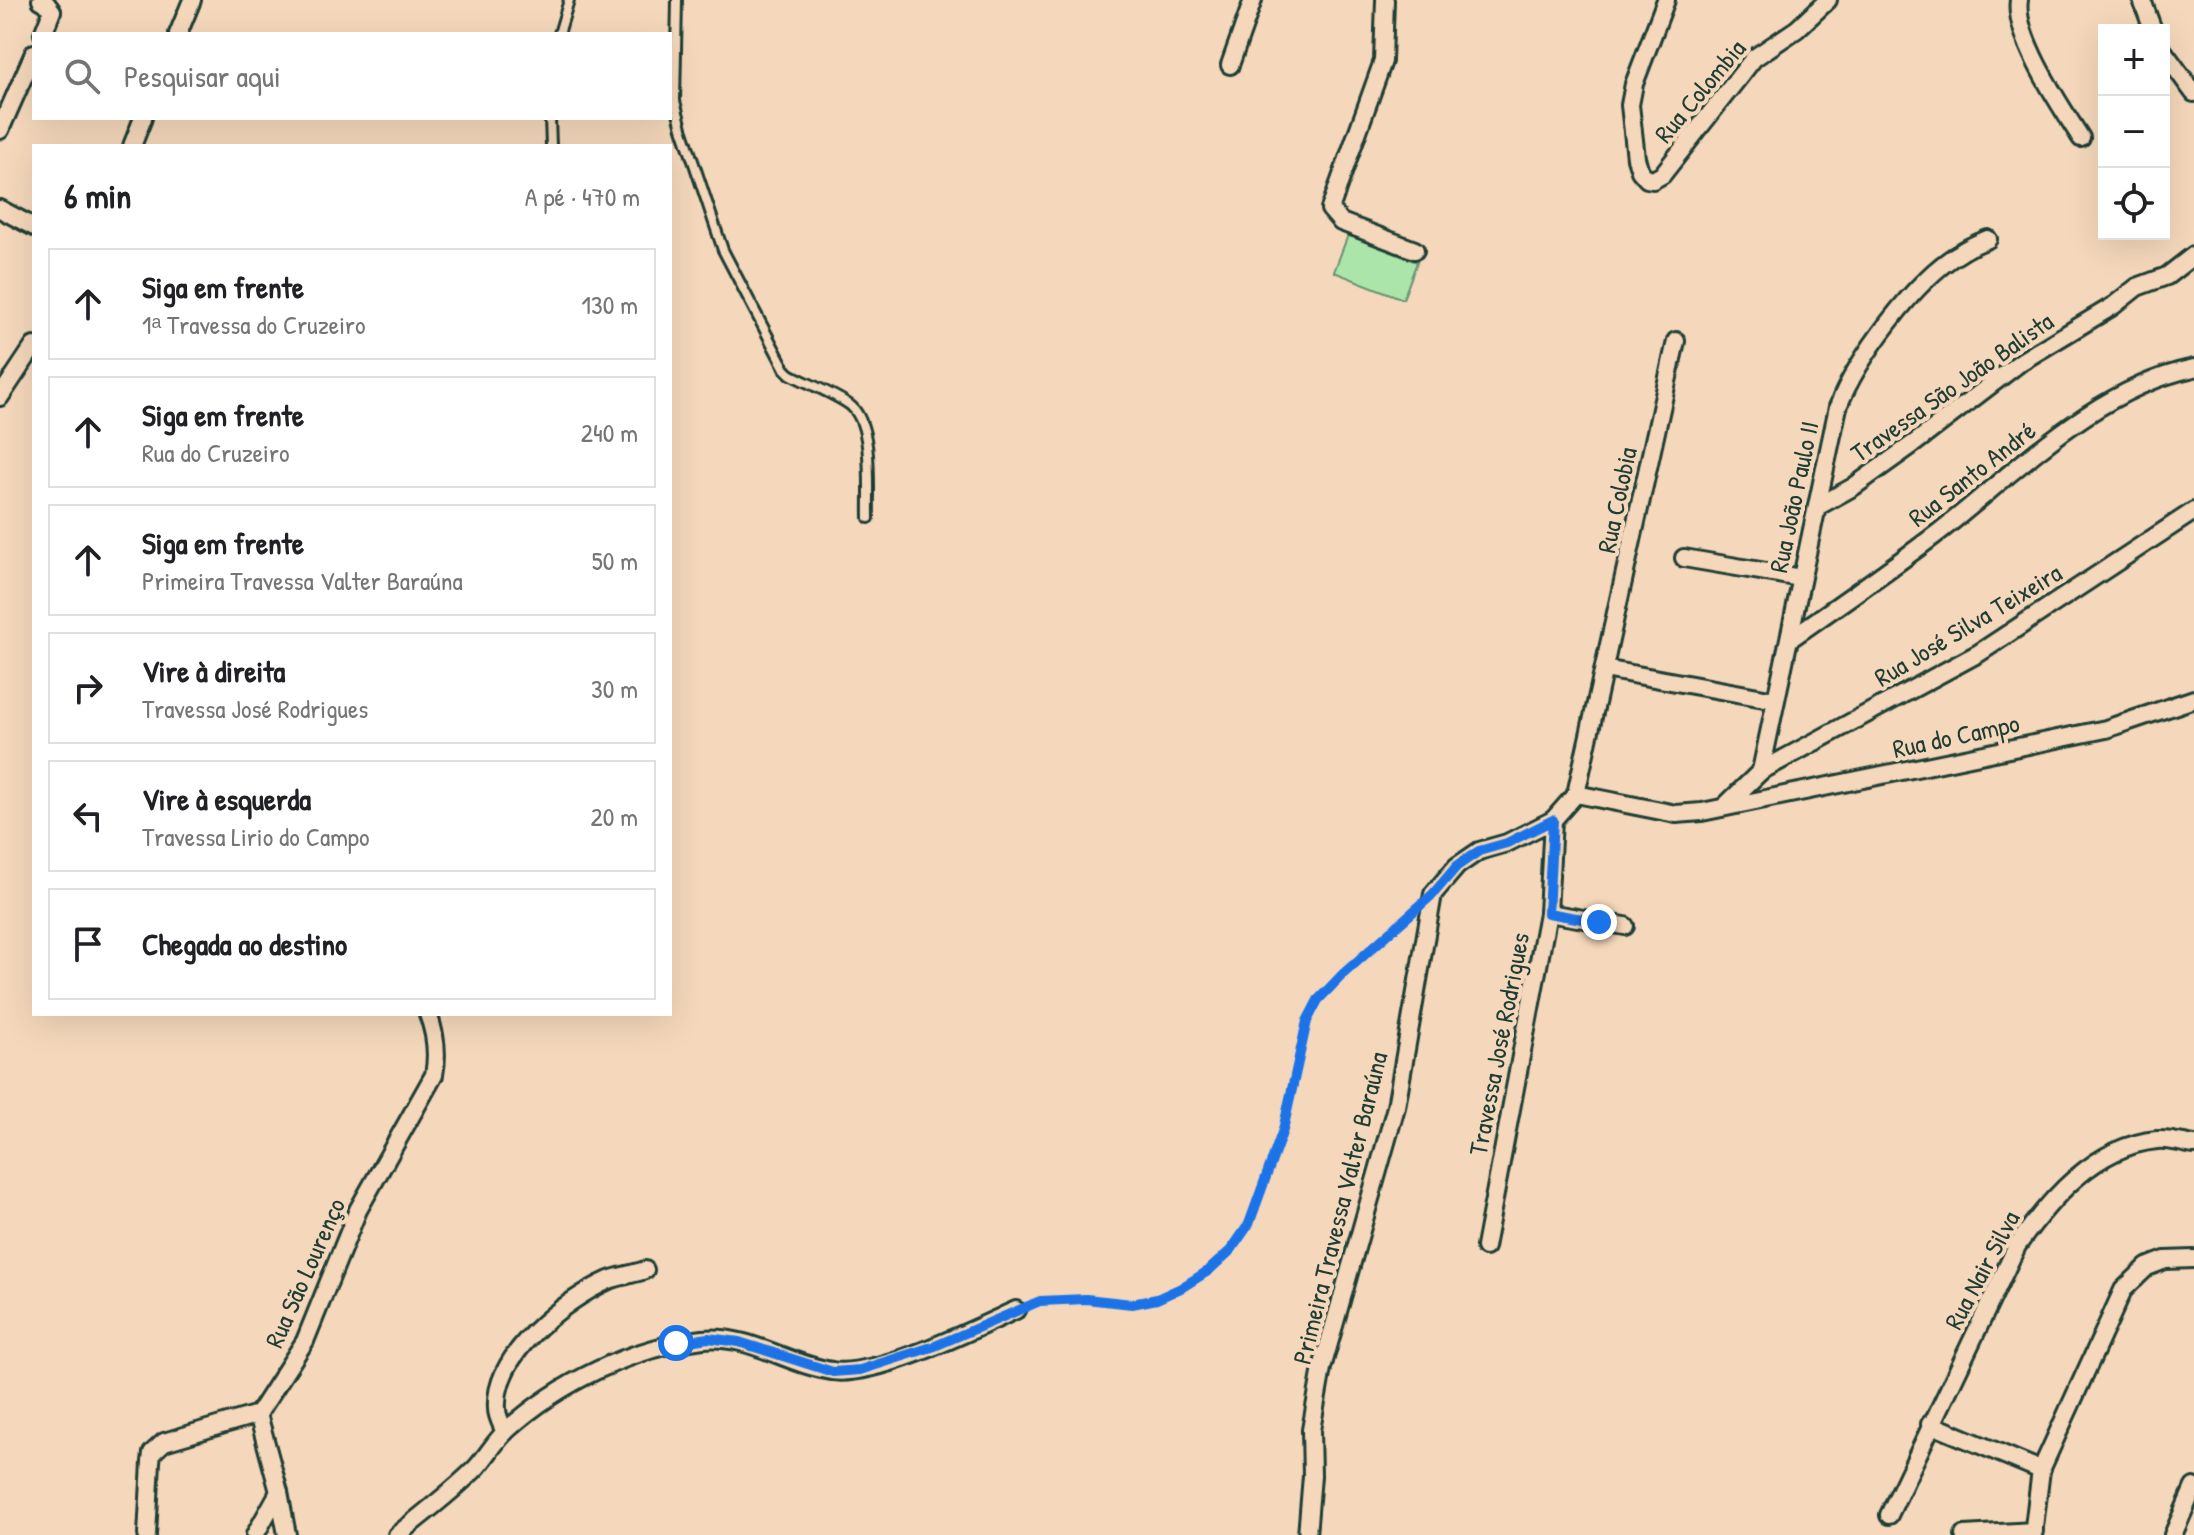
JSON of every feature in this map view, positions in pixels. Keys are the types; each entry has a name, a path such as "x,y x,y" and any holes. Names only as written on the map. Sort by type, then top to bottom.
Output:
{"street":[{"path":"179,32 192,0"},
{"path":"1230,65 1253,0"},
{"path":"1385,0 1383,61 1330,209 1341,222 1415,250"},
{"name":"Rua Colombia","path":"1666,0 1634,84 1630,105 1636,158 1640,171 1647,179 1653,180 1662,175 1754,58 1797,29 1828,0"},
{"path":"2019,0 2024,32 2040,68 2081,138"},
{"path":"2142,0 2151,24"},
{"path":"44,1 52,11 44,32"},
{"path":"0,130 32,58"},
{"path":"2170,60 2194,93"},
{"path":"133,144 142,120"},
{"path":"0,209 32,226"},
{"name":"Rua João Paulo II","path":"1761,771 1838,407 1848,382 1860,362 1922,284 1957,254 1988,239"},
{"name":"Travessa São João Balista","path":"1817,507 1853,487 2022,361 2113,306 2137,287 2167,276 2194,255"},
{"name":"Rua Colobia","path":"1604,669 1676,341"},
{"path":"0,397 32,349"},
{"name":"Rua Santo André","path":"1790,639 1937,534 2075,423 2140,384 2194,368"},
{"name":"Rua José Silva Teixeira","path":"1761,771 1979,653 2194,511"},
{"path":"1684,558 1801,578"},
{"path":"1433,894 1457,866 1479,851 1507,843 1553,820 1576,794 1604,669 1775,700"},
{"name":"Rua do Campo","path":"1576,794 1676,814 1724,807 2106,729 2194,699"},
{"path":"1724,807 1761,771"},
{"name":"Travessa José Rodrigues","path":"1485,1247 1548,913 1553,820"},
{"name":"Primeira Travessa Valter Baraúna","path":"1307,1535 1312,1476 1311,1430 1322,1368 1396,1107 1433,894"},
{"path":"1548,913 1625,926"},
{"name":"Rua São Lourenço","path":"258,1414 305,1341 358,1210 434,1075 437,1057 428,1016"},
{"name":"Rua Nair Silva","path":"1889,1515 2017,1246 2044,1207 2072,1180 2130,1146 2159,1140 2194,1145"},
{"path":"1964,1535 2034,1533 2041,1470 2123,1290 2147,1267 2165,1260 2194,1259"},
{"path":"505,1432 496,1412 497,1397 510,1361 559,1309 610,1280 645,1270"},
{"path":"397,1535 478,1466 505,1432 547,1398 637,1354 708,1338 739,1342 833,1372 860,1370 935,1346 1016,1310"},
{"path":"147,1535 151,1462 157,1448 164,1442 258,1414 287,1535"},
{"path":"1930,1424 2041,1470"},
{"path":"2173,1535 2194,1487"},
{"path":"255,1535 279,1492"}],"lane":[{"path":"560,32 569,0"},
{"path":"677,0 675,101 723,250 785,369 852,407 862,425 868,447 869,518"},
{"path":"550,120 551,144"}],"path":[{"path":"1016,1310 1040,1301 1065,1299 1132,1304 1157,1299 1208,1271 1231,1250 1249,1224 1283,1130 1307,1021 1318,1000 1433,894"}],"green space":[{"path":"1348,235 1417,262 1403,299 1334,272"}],"route":[{"path":"676,1343 708,1338 739,1342 833,1372 860,1370 935,1346 1040,1301 1086,1299 1132,1304 1157,1299 1208,1271 1231,1250 1249,1224 1283,1130 1307,1021 1318,1000 1433,894 1457,866 1479,851 1507,843 1553,820 1548,913 1599,922"}]}
